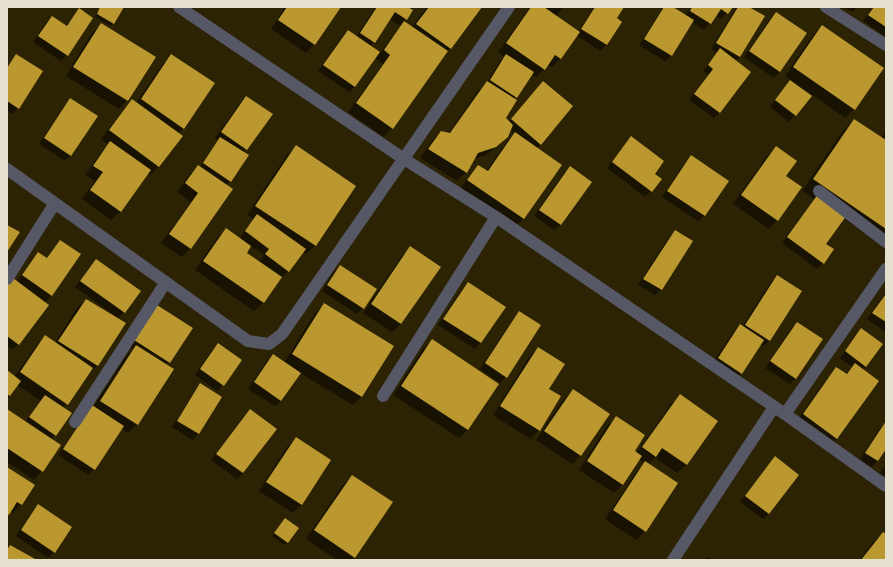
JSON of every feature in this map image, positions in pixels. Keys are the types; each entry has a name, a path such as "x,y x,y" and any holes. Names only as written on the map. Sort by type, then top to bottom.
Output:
{"street":[{"path":"179,7 404,159 496,217 785,414 886,486"},
{"path":"7,169 248,341 269,344 282,334 509,7"},
{"path":"826,7 886,45"},
{"path":"819,190 886,242"},
{"path":"7,279 56,203"},
{"path":"383,396 496,217"},
{"path":"785,414 886,269"},
{"path":"75,422 166,282"},
{"path":"673,560 774,407"}],"building":[{"path":"100,7 124,7 114,24 97,14"},
{"path":"287,7 341,7 315,45 278,20"},
{"path":"377,7 408,7 413,10 407,20 395,12 375,43 360,33"},
{"path":"429,7 482,7 451,49 416,24"},
{"path":"531,7 544,7 580,32 561,59 555,55 545,70 506,43"},
{"path":"595,7 624,7 617,18 622,22 607,45 581,29"},
{"path":"664,7 673,7 694,20 672,56 644,39"},
{"path":"692,7 733,7 728,14 721,9 711,24 690,11"},
{"path":"738,7 749,7 765,16 740,57 716,43"},
{"path":"874,7 886,7 886,27 868,15"},
{"path":"79,8 93,18 68,56 38,36 52,16 67,26"},
{"path":"776,12 807,33 780,72 749,51"},
{"path":"404,21 448,51 393,129 356,103 390,55 384,50"},
{"path":"101,23 156,57 128,101 73,67"},
{"path":"822,25 884,68 855,110 793,67"},
{"path":"348,30 380,52 355,87 323,65"},
{"path":"720,48 751,72 720,113 694,94 713,69 708,65"},
{"path":"16,54 43,71 19,109 7,101 7,68"},
{"path":"171,54 215,83 184,129 141,99"},
{"path":"506,54 534,72 517,98 490,80"},
{"path":"790,80 812,96 796,116 775,100"},
{"path":"487,81 517,100 506,118 513,125 508,137 496,147 478,153 467,173 428,149 441,131 450,133"},
{"path":"543,81 573,106 541,145 511,119"},
{"path":"246,96 273,114 247,150 221,132"},
{"path":"70,98 98,116 71,156 44,138"},
{"path":"132,99 183,136 159,167 109,130"},
{"path":"854,119 886,140 886,229 813,179"},
{"path":"515,132 562,165 524,219 467,180 478,165 488,171"},
{"path":"631,136 664,161 655,174 662,179 652,192 612,162"},
{"path":"220,137 249,155 231,182 203,163"},
{"path":"110,141 151,170 121,212 90,190 103,172 93,166"},
{"path":"296,145 356,186 316,246 255,206"},
{"path":"776,146 797,161 786,176 802,187 778,221 741,195"},
{"path":"691,155 729,181 705,216 667,191"},
{"path":"198,165 233,189 191,249 169,234 198,193 185,183"},
{"path":"570,166 592,182 561,225 539,210"},
{"path":"818,194 847,215 826,244 834,249 824,264 787,237"},
{"path":"257,214 306,249 289,272 265,254 269,249 245,231"},
{"path":"7,225 20,232 7,252"},
{"path":"226,228 251,246 247,253 282,277 264,303 203,261"},
{"path":"675,230 693,241 662,290 643,279"},
{"path":"60,240 81,254 52,296 22,275 38,252 47,258"},
{"path":"410,246 441,267 401,324 371,304"},
{"path":"96,259 141,291 125,313 80,281"},
{"path":"340,265 377,289 364,309 327,285"},
{"path":"777,275 802,291 770,341 745,325"},
{"path":"13,278 49,305 19,345 7,336 7,286"},
{"path":"468,282 506,307 481,343 443,319"},
{"path":"886,294 886,322 872,313"},
{"path":"86,299 126,323 98,366 58,341"},
{"path":"324,303 394,346 362,397 292,354"},
{"path":"157,305 193,328 170,363 134,340"},
{"path":"519,311 541,325 507,378 485,363"},
{"path":"797,322 823,339 796,379 770,361"},
{"path":"740,324 764,340 742,374 718,358"},
{"path":"861,328 883,344 866,367 845,351"},
{"path":"45,335 93,368 68,405 20,372"},
{"path":"432,339 499,384 468,430 401,386"},
{"path":"218,343 242,360 224,386 200,369"},
{"path":"136,345 174,369 138,425 100,401"},
{"path":"538,347 565,364 549,389 561,396 540,431 500,406"},
{"path":"273,354 301,373 281,401 254,382"},
{"path":"855,363 879,381 837,439 803,414 836,367 847,374"},
{"path":"7,370 21,381 10,396 7,394"},
{"path":"200,383 222,397 199,434 177,421"},
{"path":"573,389 610,414 581,456 544,431"},
{"path":"680,394 718,421 687,465 662,448 656,457 642,447"},
{"path":"45,395 72,413 56,436 29,417"},
{"path":"92,405 124,426 95,470 63,449"},
{"path":"7,409 61,445 43,472 7,448"},
{"path":"250,409 277,429 243,473 216,454"},
{"path":"616,416 645,435 635,451 642,456 623,485 587,461"},
{"path":"886,421 886,449 878,461 865,453"},
{"path":"296,437 331,460 302,505 266,482"},
{"path":"775,456 799,475 769,514 745,496"},
{"path":"645,461 678,483 646,532 613,510"},
{"path":"7,467 35,485 22,505 17,502 9,515 7,514"},
{"path":"352,475 393,502 355,558 314,530"},
{"path":"38,504 72,527 55,553 21,530"},
{"path":"285,518 299,528 288,543 274,533"},
{"path":"883,532 886,534 886,560 861,560"},
{"path":"10,545 37,560 7,560 7,550"}]}
